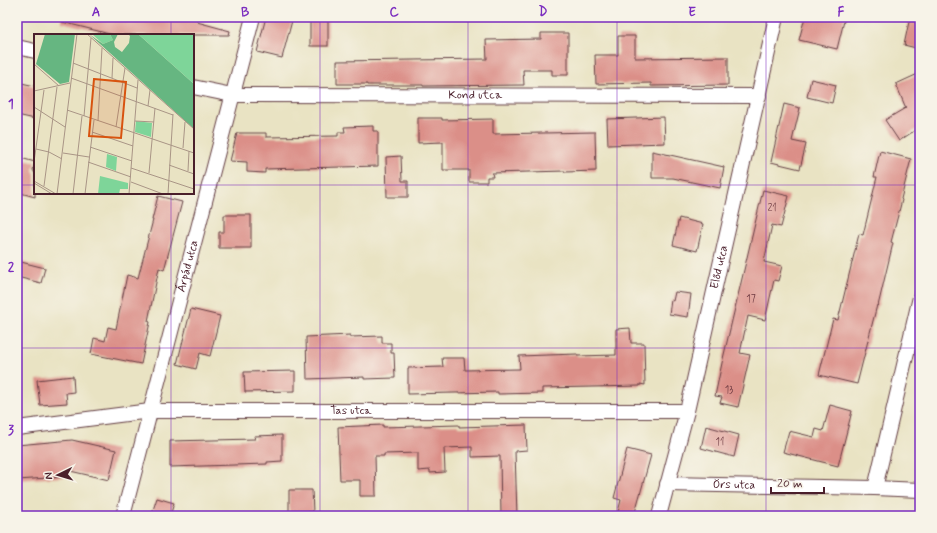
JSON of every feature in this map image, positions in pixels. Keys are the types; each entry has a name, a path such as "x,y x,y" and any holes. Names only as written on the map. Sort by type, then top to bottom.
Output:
{"street":[{"name":"Árpád utca","path":"123,516 252,17"},
{"name":"Előd utca","path":"659,516 687,411 776,17"},
{"path":"17,47 34,51"},
{"name":"Kond utca","path":"194,87 232,96 759,96"},
{"path":"875,488 920,297"},
{"name":"Tas utca","path":"17,428 150,411 687,411"},
{"name":"Örs utca","path":"668,484 920,490"}],"building":[{"path":"62,17 198,17 197,22 230,31 229,35 110,34 62,22"},
{"path":"266,17 293,17 282,58 257,52"},
{"path":"310,17 328,17 328,46 310,46"},
{"path":"805,17 845,17 837,49 799,40"},
{"path":"910,17 920,17 920,49 904,45"},
{"path":"541,33 568,33 568,75 552,75 552,70 523,70 524,85 423,86 337,84 337,61 487,59 486,40 541,39"},
{"path":"618,36 635,36 635,58 728,57 728,85 651,86 651,83 596,84 595,55 618,55"},
{"path":"920,73 920,127 899,141 885,120 907,107 905,106 896,84"},
{"path":"811,79 836,85 832,103 807,97"},
{"path":"17,82 34,86 34,119 17,115"},
{"path":"784,104 800,108 792,141 806,144 800,169 771,162"},
{"path":"664,117 665,143 608,145 607,119"},
{"path":"418,118 442,118 442,120 493,119 493,134 595,132 596,171 492,173 493,177 487,177 487,182 469,182 469,170 443,170 443,142 418,143"},
{"path":"373,126 373,131 378,131 378,166 265,169 265,173 247,172 247,162 230,161 237,133 266,133 266,137 338,136 338,132 345,132 344,127"},
{"path":"652,151 724,167 720,188 673,178 652,178"},
{"path":"880,151 911,159 891,242 893,243 878,306 877,305 857,384 819,375 833,319 838,320 859,234 863,235 877,177 874,177"},
{"path":"401,156 402,181 408,181 408,197 387,197 386,157"},
{"path":"17,157 34,162 33,170 35,197 17,192"},
{"path":"763,190 789,196 781,227 772,225 764,262 782,266 778,281 774,280 765,320 748,316 740,353 750,355 738,407 720,403 722,397 715,396"},
{"path":"158,196 182,202 164,270 159,268 141,364 91,354 94,338 105,341 108,327 116,329 127,275 138,278"},
{"path":"224,215 251,215 251,248 219,248 219,232 224,232"},
{"path":"679,218 703,224 697,251 673,245"},
{"path":"17,261 45,268 41,283 17,277"},
{"path":"675,292 691,294 688,317 669,314 671,300 673,301"},
{"path":"191,309 220,316 210,356 200,353 196,369 177,364"},
{"path":"630,328 631,343 644,343 645,385 542,388 542,393 498,394 498,392 408,394 408,368 443,367 442,358 464,358 465,370 520,369 519,356 577,354 577,356 616,355 616,329"},
{"path":"350,335 350,337 382,336 382,343 391,343 391,353 394,353 395,378 364,379 364,377 307,379 306,337"},
{"path":"295,371 295,391 245,392 244,372"},
{"path":"73,376 74,392 66,393 67,403 40,405 37,380"},
{"path":"830,405 852,411 838,466 783,452 789,431 814,437 816,429 823,431"},
{"path":"383,425 383,427 459,425 459,427 526,425 527,450 515,451 517,516 501,516 500,456 472,457 472,447 444,448 445,472 430,473 430,470 418,471 418,453 384,454 384,456 375,456 376,496 360,496 360,480 340,480 338,427"},
{"path":"706,426 739,435 734,457 701,448"},
{"path":"282,435 282,461 267,462 267,464 170,467 170,441 255,439 254,436"},
{"path":"72,440 116,450 109,480 66,470 64,477 17,480 17,445"},
{"path":"627,449 651,455 634,516 617,516 621,500 614,498"},
{"path":"289,490 312,490 313,512 289,512"},
{"path":"157,498 174,503 170,516 151,516"}]}
